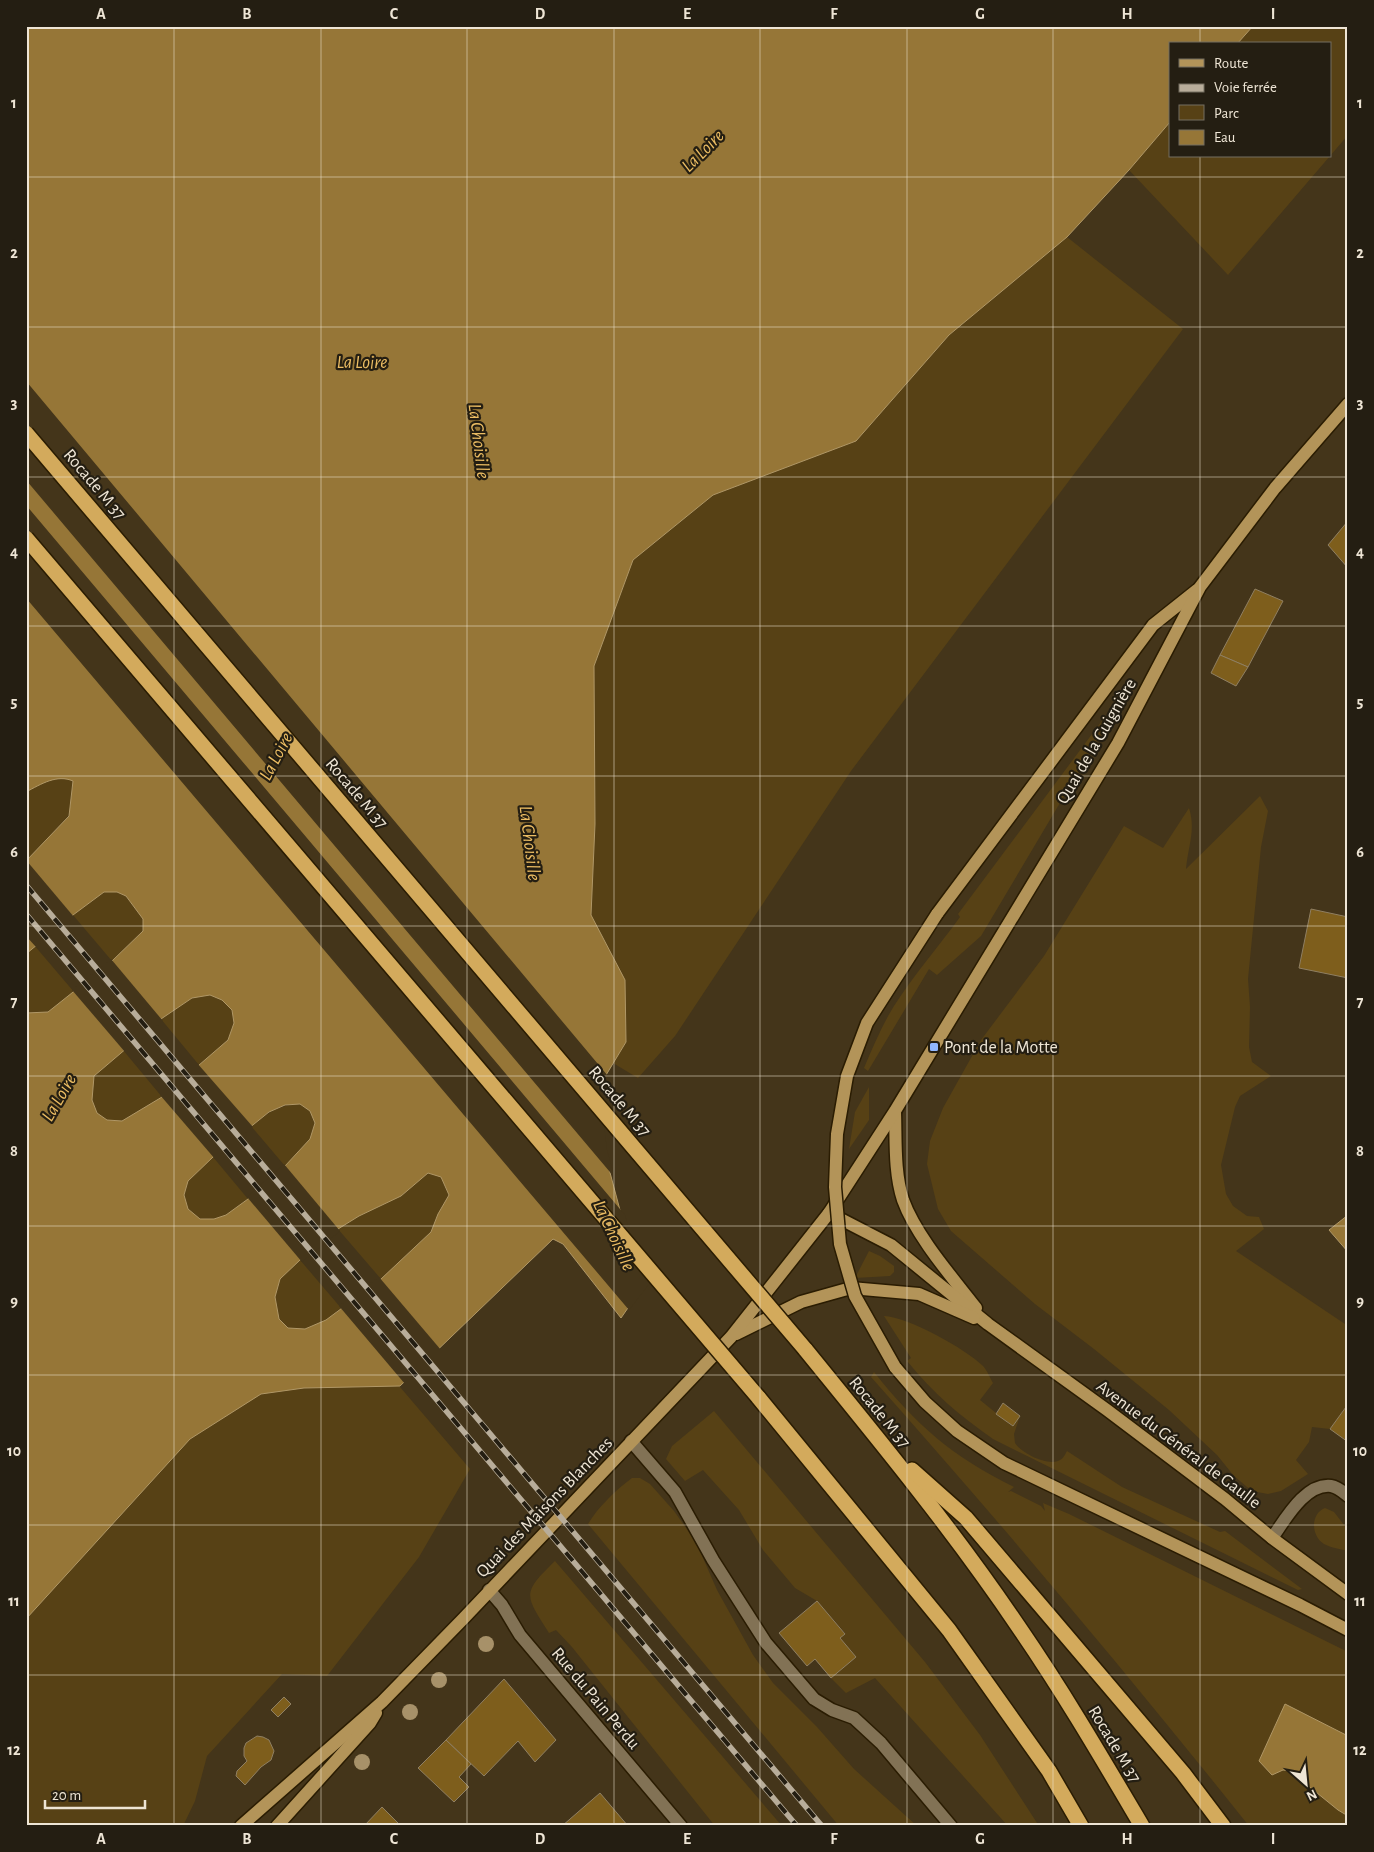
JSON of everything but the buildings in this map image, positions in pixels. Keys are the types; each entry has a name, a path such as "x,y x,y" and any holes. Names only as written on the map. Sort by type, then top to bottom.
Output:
{"highway":[{"name":"Rocade M 37","path":"26,433 806,1349 879,1440 933,1508 1020,1629 1063,1694 1142,1826"},
{"path":"26,538 758,1397 948,1630 1049,1771 1081,1826"},
{"path":"879,1440 966,1518 1177,1765 1223,1826"}],"main road":[{"name":"Quai de la Guignière","path":"731,1337 829,1213 895,1112 1118,742 1200,587 1275,488 1348,404"},
{"path":"1200,587 1153,625 937,914 867,1023 847,1076 837,1134 835,1187 840,1244 855,1296 896,1368 926,1402 957,1431 1004,1463 1348,1630"},
{"path":"895,1112 896,1168 903,1198 913,1223 988,1324"},
{"path":"829,1213 891,1245 988,1324"},
{"path":"731,1337 801,1302 851,1288 918,1294 988,1324"},
{"name":"Avenue du Général de Gaulle","path":"988,1324 1123,1422 1225,1499 1272,1538 1348,1594"},
{"name":"Quai des Maisons Blanches","path":"241,1826 382,1702 731,1337"},
{"name":"Quai des Maisons Blanches","path":"276,1826 370,1723 382,1702"}],"street":[{"path":"631,1441 675,1492 713,1560 766,1643 814,1699 832,1710 854,1718 881,1743 951,1826"},
{"path":"1272,1538 1294,1507 1314,1490 1332,1486 1340,1489 1348,1496"},
{"name":"Rue du Pain Perdu","path":"489,1590 502,1605 520,1635 680,1826"}],"green space":[{"path":"1253,26 1348,26 1348,135 1332,154 1332,42 1239,42"},
{"path":"1169,123 1169,158 1328,158 1228,275 1129,170"},
{"path":"1067,237 1183,329 851,771 675,1036 638,1078 613,1063 626,1042 591,915 595,824 594,666 633,560 713,495 856,441 949,335"},
{"path":"1110,715 1111,717 981,936 937,975 929,969 868,1071 864,1068 874,1044 902,994 960,917 958,914 1104,718"},
{"path":"63,777 73,781 69,815 27,861 26,792 40,784"},
{"path":"1260,796 1268,811 1261,847 1248,979 1250,1007 1249,1047 1252,1062 1271,1076 1240,1096 1235,1107 1221,1165 1226,1194 1233,1206 1247,1216 1259,1217 1264,1229 1236,1251 1348,1326 1348,1408 1346,1407 1330,1429 1312,1427 1309,1442 1296,1460 1308,1474 1281,1491 1268,1494 1257,1492 1247,1487 1234,1476 1217,1455 1169,1410 1035,1304 951,1231 938,1209 927,1164 930,1141 943,1108 981,1040 1044,956 1124,826 1163,848 1189,808 1192,831 1186,869"},
{"path":"104,892 117,892 126,896 143,919 143,931 112,961 73,915"},
{"path":"34,945 74,992 65,999 116,1057 123,1050 162,1097 154,1102 207,1163 213,1157 248,1199 242,1203 295,1265 300,1260 341,1308 336,1312 470,1469 419,1557 327,1676 282,1674 207,1756 195,1801 183,1826 26,1826 26,954"},
{"path":"210,995 222,1000 232,1010 234,1023 228,1040 199,1065 161,1019 192,998"},
{"path":"869,1087 869,1120 849,1149 855,1112"},
{"path":"300,1104 310,1111 315,1123 310,1139 285,1166 251,1126 274,1110"},
{"path":"428,1173 441,1177 449,1195 438,1214 431,1232 381,1279 338,1229 359,1216 401,1196"},
{"path":"869,1251 894,1266 894,1272 890,1276 855,1278"},
{"path":"884,1316 907,1322 936,1335 964,1351 983,1366 993,1383 980,1400 1012,1426 1020,1416 1014,1434 1015,1443 1029,1455 1049,1462 1055,1462 1060,1460 1067,1451 1122,1487 1220,1532 1225,1531 1302,1589 1298,1590 993,1439 947,1403 917,1373 907,1361 911,1358"},
{"path":"874,1372 905,1408 937,1438 972,1464 1014,1487 1008,1492 1011,1491 1041,1506 1045,1511 1043,1503 1069,1514 1348,1652 1348,1736 1285,1705 1283,1770 1290,1771 1348,1816 1348,1826 1249,1826 1063,1599 871,1377"},
{"path":"714,1411 925,1662 980,1735 1039,1826 1008,1826 875,1678 846,1693 831,1678 856,1657 840,1638 845,1633 817,1601 795,1588 763,1550 739,1510 703,1470 685,1481 666,1459 672,1446"},
{"path":"632,1478 640,1478 650,1484 674,1511 696,1542 717,1590 753,1655 773,1683 817,1727 854,1769 917,1826 839,1826 588,1524 608,1499"},
{"path":"1325,1508 1334,1512 1348,1530 1348,1551 1324,1544 1317,1536 1314,1525 1315,1520 1320,1511"},
{"path":"555,1561 782,1826 715,1826 572,1647 556,1630 549,1633 531,1602 530,1595 536,1581"}],"water":[{"name":"La Loire","path":"26,26 1253,26 1239,42 1169,42 1169,123 1067,237 949,335 856,441 713,495 633,560 594,666 595,824 591,915 625,980 626,1042 597,1090 604,1150 641,1289 621,1318 563,1244 553,1239 400,1386 304,1388 261,1394 190,1439 26,1619 26,1013 48,1012 112,961 143,931 143,919 126,896 117,892 104,892 26,954 26,861 69,816 73,781 55,779 26,792","holes":["210,995 222,1000 232,1010 234,1023 228,1040 162,1097 122,1121 107,1120 97,1113 92,1100 94,1076 161,1019 192,998","300,1104 310,1111 315,1123 310,1139 285,1166 248,1199 226,1215 214,1219 200,1219 188,1209 184,1195 188,1181 213,1157 269,1112 285,1105","428,1173 441,1177 449,1195 438,1214 431,1232 381,1279 326,1320 305,1329 288,1328 279,1319 275,1297 280,1279 338,1229 359,1216 401,1196"]},
{"path":"1348,1215 1348,1252 1329,1230"},
{"path":"1285,1704 1348,1736 1348,1816 1290,1771 1283,1770 1272,1775 1259,1761"}],"pier":[{"path":"26,381 608,1076 600,1090 607,1150 615,1178 26,480"},
{"path":"26,505 625,1215 629,1230 653,1279 629,1310 26,598"},
{"path":"26,860 74,917 36,947 26,936"},
{"path":"111,959 163,1021 125,1052 72,990"},
{"path":"197,1063 253,1127 215,1159 160,1095"},
{"path":"284,1164 340,1231 302,1262 247,1197"},
{"path":"379,1277 441,1350 405,1384 339,1306"}],"railway":[{"path":"26,885 822,1826"},
{"path":"26,914 797,1826"}],"place":[{"name":"Pont de la Motte","path":"934,1047"}],"water label":[{"name":"La Choisille","path":"480,441"},
{"name":"La Choisille","path":"531,843"},
{"name":"La Choisille","path":"615,1235"}]}
